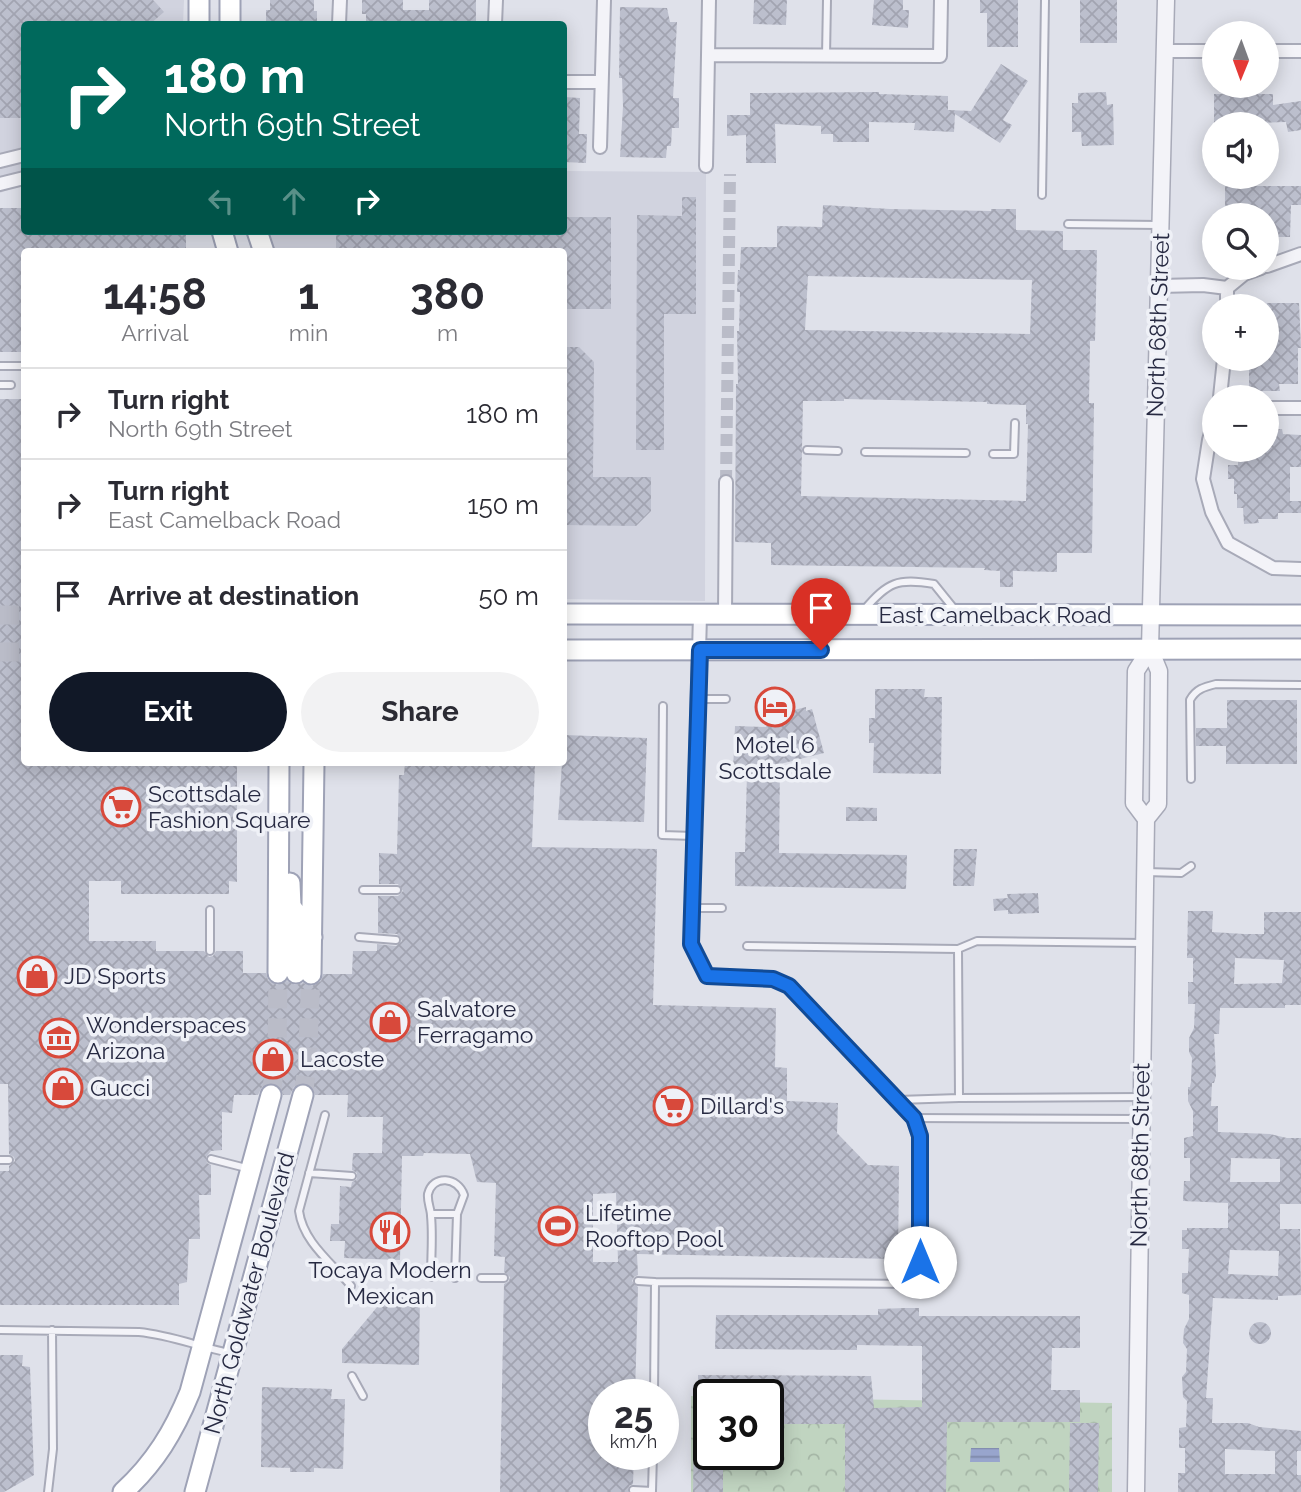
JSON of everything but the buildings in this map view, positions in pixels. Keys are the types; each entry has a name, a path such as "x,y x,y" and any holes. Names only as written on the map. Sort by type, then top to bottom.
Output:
{"main road":[{"path":"199,0 199,21"},
{"path":"230,0 230,21"},
{"name":"East Camelback Road","path":"567,614 1301,615"},
{"name":"East Camelback Road","path":"567,650 1301,649"},
{"path":"279,766 278,911 297,942 295,973 312,937 314,766"},
{"path":"279,821 290,830 291,906 312,937"},
{"name":"North Goldwater Boulevard","path":"123,1492 141,1476 170,1437 190,1392 271,1095"},
{"name":"North Goldwater Boulevard","path":"195,1492 303,1095"}],"street":[{"path":"340,0 340,21"},
{"path":"495,21 496,0"},
{"path":"600,147 604,0"},
{"path":"706,166 709,0"},
{"path":"709,55 940,57 941,0"},
{"name":"North 68th Street","path":"1136,1492 1146,819 1158,804 1159,671 1150,649 1166,0"},
{"path":"1165,51 1202,51"},
{"path":"1279,51 1301,51"},
{"path":"567,82 601,82"},
{"path":"0,161 21,156"},
{"path":"0,184 21,179"},
{"path":"1279,262 1301,254"},
{"path":"1159,286 1203,285 1227,288 1237,280"},
{"path":"1227,288 1227,294"},
{"path":"1279,408 1301,408"},
{"path":"1206,462 1203,479 1212,512 1228,543 1273,568 1301,569"},
{"path":"725,615 726,482"},
{"path":"700,615 691,944 707,976 773,979 789,986 914,1118 920,1136 920,1284"},
{"name":"North 68th Street","path":"1146,819 1134,803 1136,671 1150,649"}],"lane":[{"path":"826,56 827,0"},
{"path":"1042,195 1045,0"},
{"path":"1068,224 1161,225"},
{"path":"0,366 21,366"},
{"path":"0,385 11,385"},
{"path":"993,454 1014,454 1015,423"},
{"path":"807,450 838,451"},
{"path":"865,452 966,453"},
{"path":"860,615 883,589 892,583 920,582 934,584 958,615"},
{"path":"1191,779 1190,700 1194,693 1216,684 1301,685"},
{"path":"699,699 726,699"},
{"path":"663,706 662,835 694,836"},
{"path":"1145,872 1181,873 1191,866"},
{"path":"363,890 397,890"},
{"path":"692,908 722,908"},
{"path":"210,910 210,951"},
{"path":"359,937 396,940"},
{"path":"747,946 958,949 977,942 1143,943"},
{"path":"958,949 960,1098"},
{"path":"896,1100 1141,1097"},
{"path":"325,1115 299,1211 301,1223 313,1243 351,1286"},
{"path":"914,1118 1141,1119"},
{"path":"0,1160 9,1160"},
{"path":"211,1160 251,1170"},
{"path":"309,1173 352,1175"},
{"path":"431,1277 432,1214 429,1192 438,1182 447,1180 456,1182 464,1195 457,1214 455,1278"},
{"path":"432,1214 457,1214"},
{"path":"481,1278 504,1278"},
{"path":"638,1282 920,1284"},
{"path":"654,1379 655,1282"},
{"path":"48,1492 53,1449 52,1330"},
{"path":"0,1331 161,1334 204,1348 233,1353"},
{"path":"352,1376 363,1395"},
{"path":"633,1490 652,1491 653,1470"}],"shaded area":[{"path":"0,0 184,0 183,21 21,21 21,184 0,193"},
{"path":"567,171 706,172 705,601 567,599 567,248 274,248 269,235 567,235"}],"green space":[{"path":"691,1396 693,1470 784,1470 784,1398 1112,1403 1112,1492 691,1492"}],"water":[{"path":"971,1448 999,1448 1000,1462 970,1462"}],"tunnel":[{"path":"726,482 730,174"},
{"path":"0,615 21,615"},
{"path":"0,652 21,652"},
{"path":"271,1095 277,1051 278,973"},
{"path":"303,1095 307,1069 311,974"}],"place":[{"name":"Motel 6 Scottsdale","path":"775,707"},
{"name":"Scottsdale Fashion Square","path":"121,807"},
{"name":"JD Sports","path":"37,976"},
{"name":"Salvatore Ferragamo","path":"390,1022"},
{"name":"Wonderspaces Arizona","path":"59,1038"},
{"name":"Lacoste","path":"273,1059"},
{"name":"Gucci","path":"63,1088"},
{"name":"Dillard's","path":"673,1106"},
{"name":"Lifetime Rooftop Pool","path":"558,1226"},
{"name":"Tocaya Modern Mexican","path":"390,1232"}],"route":[{"path":"821,650 700,650 691,944 707,976 773,979 789,986 914,1118 920,1136 920,1262"}]}
